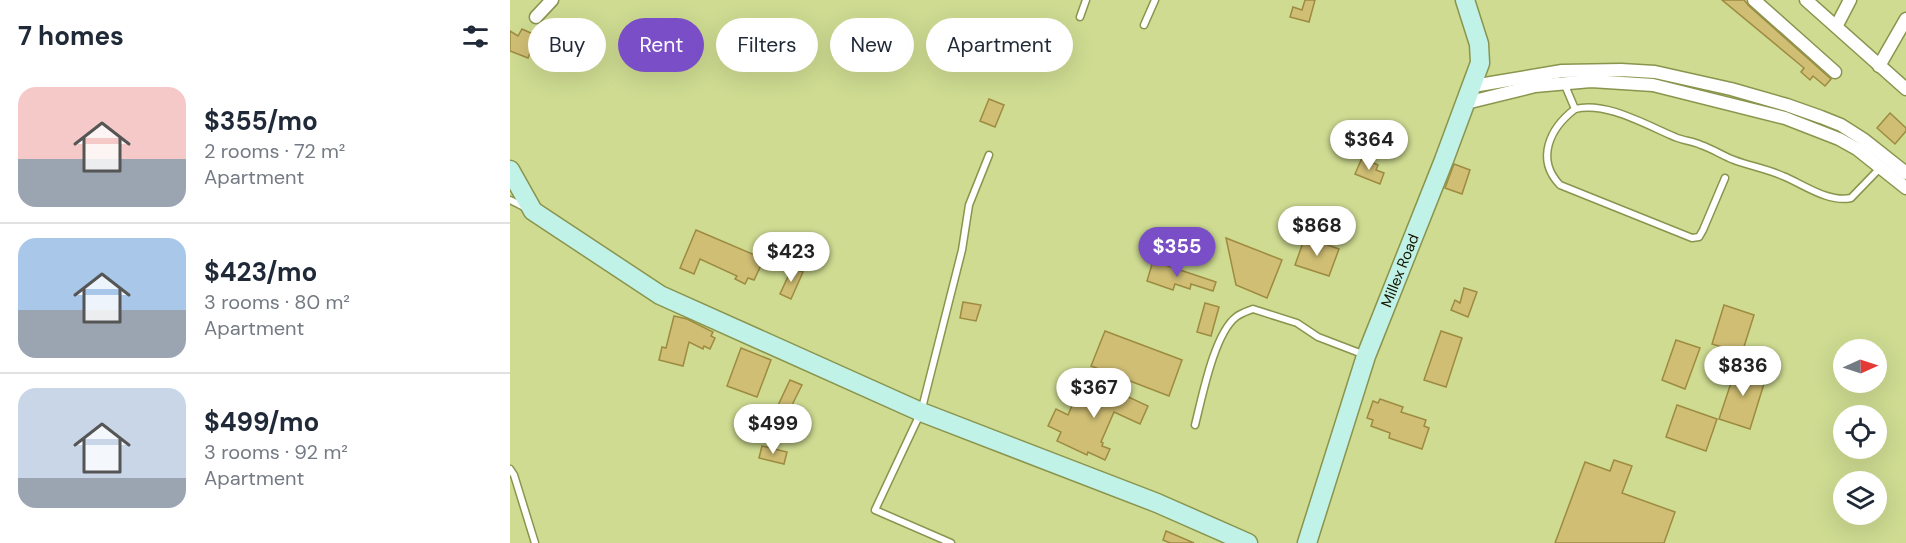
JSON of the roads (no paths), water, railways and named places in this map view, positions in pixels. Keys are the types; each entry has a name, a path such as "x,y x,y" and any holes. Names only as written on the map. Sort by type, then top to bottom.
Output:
{"street":[{"path":"536,17 552,0"},
{"name":"Millex Road","path":"1307,543 1366,356 1473,86 1480,63 1479,44 1465,0"},
{"path":"1754,0 1834,72"},
{"path":"1806,0 1837,25 1906,89"},
{"path":"1837,25 1850,0"},
{"path":"1880,66 1906,19"},
{"path":"1473,86 1562,71 1655,72 1731,89 1787,105 1841,125 1863,139 1906,173"},
{"path":"1466,103 1535,86 1564,83 1610,81 1653,85 1785,118 1839,139 1857,149 1906,188"},
{"path":"510,170 533,211 660,295 921,412 1157,503 1248,543"}],"lane":[{"path":"1080,17 1086,0"},
{"path":"1144,25 1155,0"},
{"path":"1564,83 1575,109"},
{"path":"1725,178 1699,237 1692,238 1560,185 1549,170 1550,141 1555,129 1575,109 1584,107 1609,110 1834,198 1851,198 1880,167"},
{"path":"951,543 874,510 921,412 962,250 969,205 989,155"},
{"path":"510,200 533,211"},
{"path":"1195,425 1211,364 1225,329 1237,316 1253,309 1297,323 1318,337 1366,356"},
{"path":"510,469 514,475 534,543"}]}
